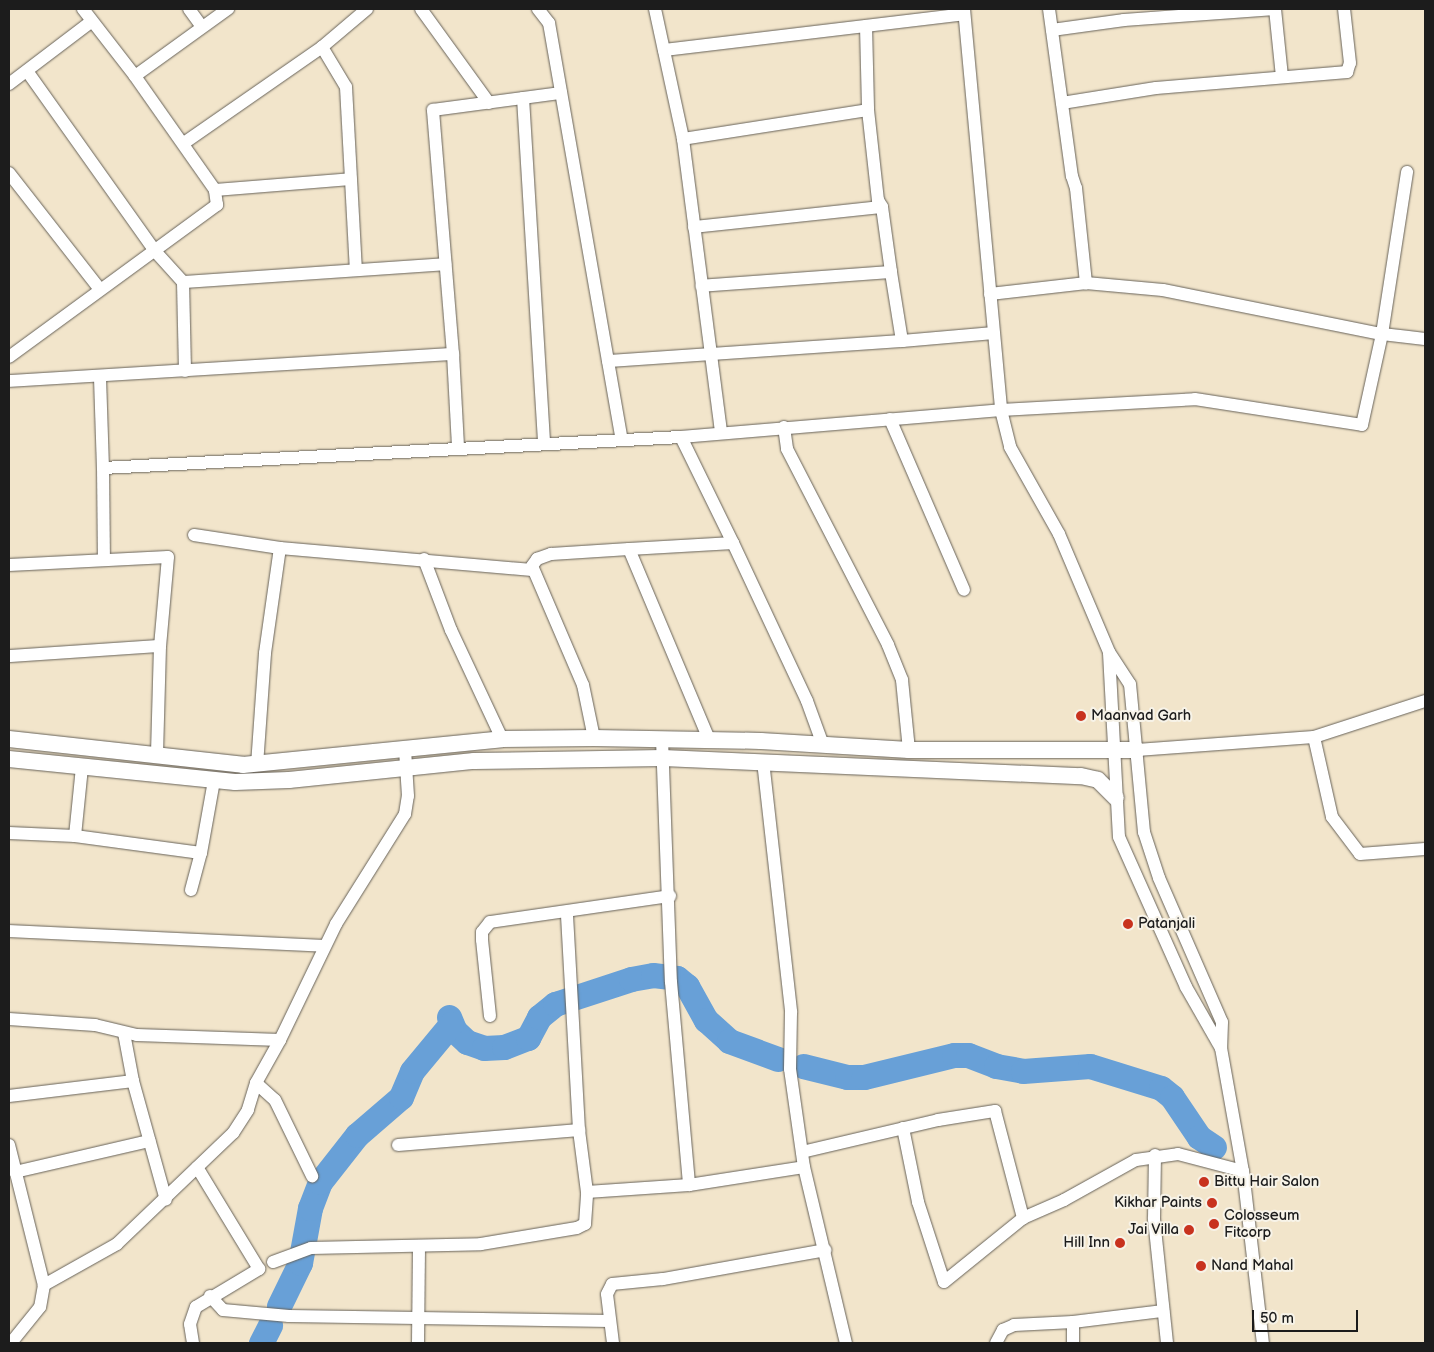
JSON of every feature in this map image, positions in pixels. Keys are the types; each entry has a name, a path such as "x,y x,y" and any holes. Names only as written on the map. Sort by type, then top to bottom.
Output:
{"street":[{"path":"9,357 99,288 214,209 217,200 215,190 184,143 83,9"},
{"path":"188,9 202,27"},
{"path":"134,76 228,9"},
{"path":"184,143 322,47 367,9"},
{"path":"421,9 489,103"},
{"path":"538,9 549,23 622,440"},
{"path":"655,9 683,139 721,432"},
{"path":"1049,9 1076,188 1086,283"},
{"path":"1052,30 1123,14 1275,9 1282,77"},
{"path":"1062,102 1156,88 1347,72 1350,63 1344,9"},
{"path":"664,50 866,26 964,11 1000,410 1010,447 1059,534 1109,652 1130,684 1144,832 1159,878 1220,1013 1223,1031 1221,1048 1243,1172 1263,1343"},
{"path":"9,84 92,21"},
{"path":"866,26 868,110 878,200 882,207 902,341"},
{"path":"322,47 346,87 356,270"},
{"path":"27,71 154,250 183,282 185,371"},
{"path":"458,447 454,354 433,110 561,93"},
{"path":"523,98 544,443"},
{"path":"683,139 868,110"},
{"path":"103,468 458,447 681,437 721,432 1000,410 1195,399 1362,425 1382,334 1407,172"},
{"path":"9,173 99,288"},
{"path":"215,190 351,179"},
{"path":"694,227 882,207"},
{"path":"183,282 446,264"},
{"path":"702,286 892,272"},
{"path":"990,294 1086,283 1163,290 1382,334 1425,339"},
{"path":"608,361 711,356 994,333"},
{"path":"9,381 100,378 454,354"},
{"path":"100,378 104,559"},
{"path":"890,419 964,590"},
{"path":"784,427 787,449 888,645 902,680 909,750"},
{"path":"681,437 807,701 823,745"},
{"path":"194,535 280,548 532,570"},
{"path":"532,570 537,560 551,554 733,543"},
{"path":"257,764 264,661 280,548"},
{"path":"629,549 709,739"},
{"path":"9,564 168,557 160,646 157,755"},
{"path":"424,560 451,630 502,739"},
{"path":"532,570 583,685 594,738"},
{"path":"9,656 160,646"},
{"path":"1109,652 1116,752 1116,798 1123,850 1186,987 1221,1048"},
{"path":"9,739 257,764 502,739 709,739 909,750 1116,752 1314,736 1425,701"},
{"path":"1314,736 1332,817 1360,854 1425,849"},
{"path":"662,739 670,896 671,982 689,1184"},
{"path":"44,1285 117,1244 166,1200 242,1121 256,1083 280,1040 324,946 405,814 408,796 405,749"},
{"path":"9,760 214,781 280,780 546,757 763,761 1081,776 1098,780 1116,798"},
{"path":"763,761 791,1012 790,1069 804,1167 846,1343"},
{"path":"75,836 82,767"},
{"path":"191,890 201,853 214,781"},
{"path":"9,832 75,836 201,853"},
{"path":"490,1016 482,940 486,925 497,919 567,912 670,896"},
{"path":"273,1262 311,1248 419,1247 481,1244 581,1227 587,1217 588,1192 580,1130 567,912"},
{"path":"9,930 324,946"},
{"path":"9,1019 95,1025 124,1033 280,1040"},
{"path":"124,1033 133,1081 166,1200"},
{"path":"9,1096 133,1081"},
{"path":"256,1083 275,1100 312,1176"},
{"path":"802,1152 903,1128 995,1111 1023,1218"},
{"path":"903,1128 920,1211 944,1282 1023,1218 1060,1202 1126,1164 1155,1155 1183,1155 1243,1172"},
{"path":"398,1145 580,1130"},
{"path":"15,1172 149,1141"},
{"path":"9,1145 44,1285 43,1302 37,1313 11,1343"},
{"path":"1155,1155 1154,1219 1167,1343"},
{"path":"193,1343 190,1318 196,1307 210,1296 259,1269 198,1167"},
{"path":"588,1192 689,1184 804,1167"},
{"path":"418,1343 419,1247"},
{"path":"613,1343 608,1290 616,1283 663,1279 825,1250"},
{"path":"210,1296 219,1308 227,1311 289,1316 610,1321"},
{"path":"996,1343 1002,1330 1014,1325 1073,1322 1163,1311"},
{"path":"1072,1343 1073,1322"}],"waterway":[{"path":"449,1017 455,1031 467,1042 484,1048 504,1047 528,1038 539,1017 555,1004 631,979 653,975 677,978 687,986 706,1020 729,1041 778,1059"},
{"path":"279,1306 300,1263 310,1208 320,1182 357,1135 401,1097 412,1071 451,1024"},
{"path":"803,1066 847,1077 864,1077 954,1055 968,1055 996,1066 1023,1071 1090,1066 1161,1088 1172,1097 1199,1137 1214,1147"},
{"path":"261,1343 270,1325"}],"place":[{"name":"Maanvad Garh","path":"1081,716"},
{"name":"Patanjali","path":"1128,924"},
{"name":"Bittu Hair Salon","path":"1204,1182"},
{"name":"Kikhar Paints","path":"1212,1203"},
{"name":"Colosseum Fitcorp","path":"1214,1224"},
{"name":"Jai Villa","path":"1189,1230"},
{"name":"Hill Inn","path":"1120,1243"},
{"name":"Nand Mahal","path":"1201,1266"}]}
